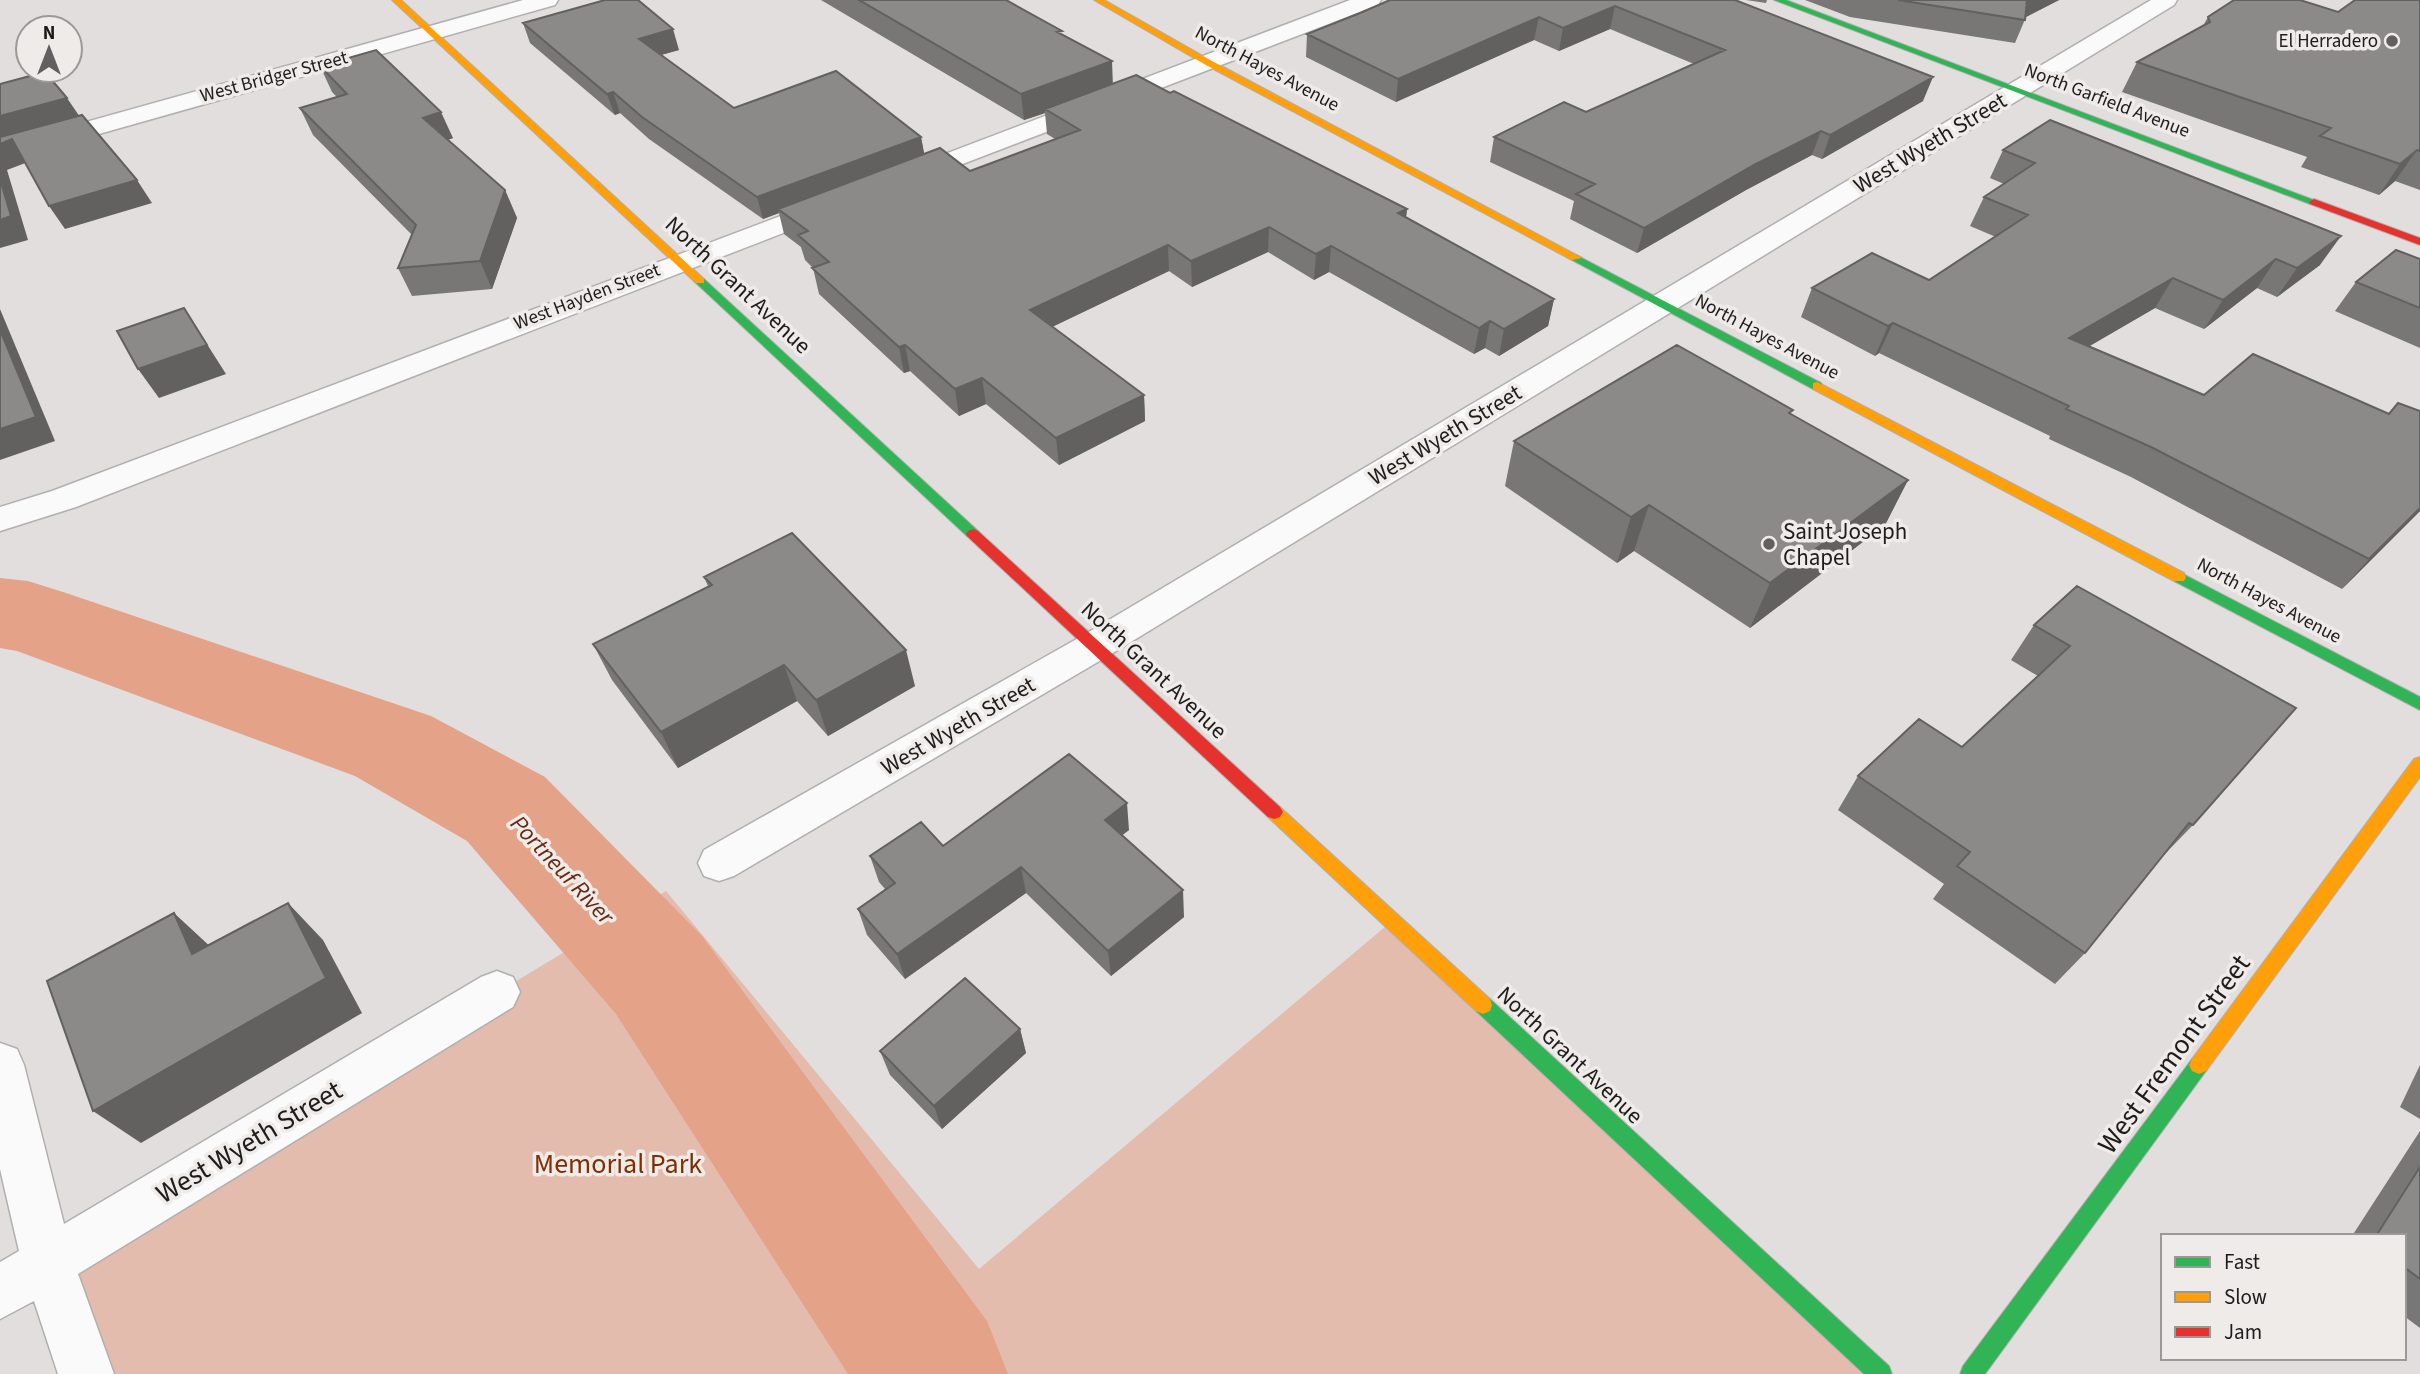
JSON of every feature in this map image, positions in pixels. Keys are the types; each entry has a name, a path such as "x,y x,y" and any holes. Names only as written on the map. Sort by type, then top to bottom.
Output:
{"street":[{"name":"North Grant Avenue","path":"396,0 1881,1374"},
{"name":"West Bridger Street","path":"0,154 547,0"},
{"name":"North Hayes Avenue","path":"1098,0 1209,63 2420,704"},
{"name":"West Hayden Street","path":"0,519 64,499 1370,0"},
{"name":"North Garfield Avenue","path":"1779,0 2420,242"},
{"name":"West Wyeth Street","path":"719,863 1095,646 2166,0"},
{"name":"West Fremont Street","path":"1971,1374 2420,764"},
{"name":"West Wyeth Street","path":"0,1292 497,992"},
{"path":"0,1065 48,1263 86,1374"}],"green space":[{"name":"Memorial Park","path":"666,891 979,1269 1392,921 1881,1374 86,1374 48,1263"}],"building":[{"path":"605,0 638,0 673,29 639,39 734,108 836,71 921,137 757,197 642,117 613,92 607,94 523,23"},
{"path":"859,0 1006,0 1062,31 1057,32 1112,61 1021,94"},
{"path":"1390,0 1735,0 1933,77 1830,135 1821,131 1754,165 1644,228 1576,194 1595,184 1494,137 1564,102 1586,112 1725,50 1615,6 1563,28 1539,17 1398,79 1307,34"},
{"path":"1898,0 2027,0 2025,20"},
{"path":"2234,0 2300,0 2338,12 2355,0 2420,0 2420,151 2417,150 2400,164 2320,136 2331,128 2137,62 2210,22 2208,17"},
{"path":"376,50 441,112 423,118 505,190 480,261 398,268 416,225 300,108 347,94 320,66"},
{"path":"1136,75 1170,93 1174,91 1407,209 1398,213 1554,299 1504,329 1490,321 1479,328 1331,246 1316,254 1269,227 1191,261 1168,245 1030,310 1144,395 1056,438 982,378 955,389 905,345 899,347 812,268 829,262 798,235 808,231 778,209 940,148 970,171 1080,130 1045,109"},
{"path":"14,80 14,84 55,84 67,98 0,116 0,84"},
{"path":"82,115 137,180 49,206 12,139 0,144 0,137"},
{"path":"2050,120 2341,236 2297,268 2276,259 2223,300 2173,278 2069,338 2204,395 2253,354 2389,414 2398,403 2420,411 2420,508 2369,559 2151,447 2066,409 2069,406 1893,323 1888,326 1812,288 1872,253 1929,280 2028,215 1984,197 2035,163 2003,150"},
{"path":"0,179 11,216 0,220"},
{"path":"2396,250 2420,259 2420,308 2356,282"},
{"path":"184,308 207,345 138,369 117,331"},
{"path":"0,330 36,417 0,429"},
{"path":"1677,345 1793,410 1789,413 1908,480 1770,583 1649,505 1631,517 1514,441"},
{"path":"792,533 906,650 816,700 784,665 661,732 593,644 712,585 704,577"},
{"path":"2077,586 2296,708 2193,825 2189,823 2085,953 1957,866 1970,852 1858,776 1919,719 1962,747 2070,646 2034,625"},
{"path":"1069,754 1127,803 1105,820 1183,890 1108,951 1021,867 897,954 858,909 895,883 870,856 921,822 943,846"},
{"path":"288,903 326,978 93,1111 47,981 174,913 192,954"},
{"path":"965,978 1020,1029 934,1106 880,1051"},
{"path":"2420,1167 2420,1279 2406,1268 2406,1234 2377,1234"}],"waterway":[{"name":"Portneuf River","path":"0,613 28,617 393,746 506,809 659,975 934,1374"}],"traffic: fast":[{"path":"1778,0 2314,202"},
{"path":"1576,258 1817,386"},
{"path":"700,281 973,534"},
{"path":"2179,577 2420,704"},
{"path":"1483,1005 1881,1374"},
{"path":"1971,1374 2199,1065"}],"traffic: slow":[{"path":"396,0 700,281"},
{"path":"1098,0 1209,63 1576,258"},
{"path":"1817,386 2179,577"},
{"path":"2199,1065 2420,764"},
{"path":"1274,812 1483,1005"}],"traffic: jam":[{"path":"2314,202 2420,242"},
{"path":"973,534 1274,812"}],"place":[{"name":"El Herradero","path":"2392,41"},
{"name":"Saint Joseph Chapel","path":"1769,544"}]}
